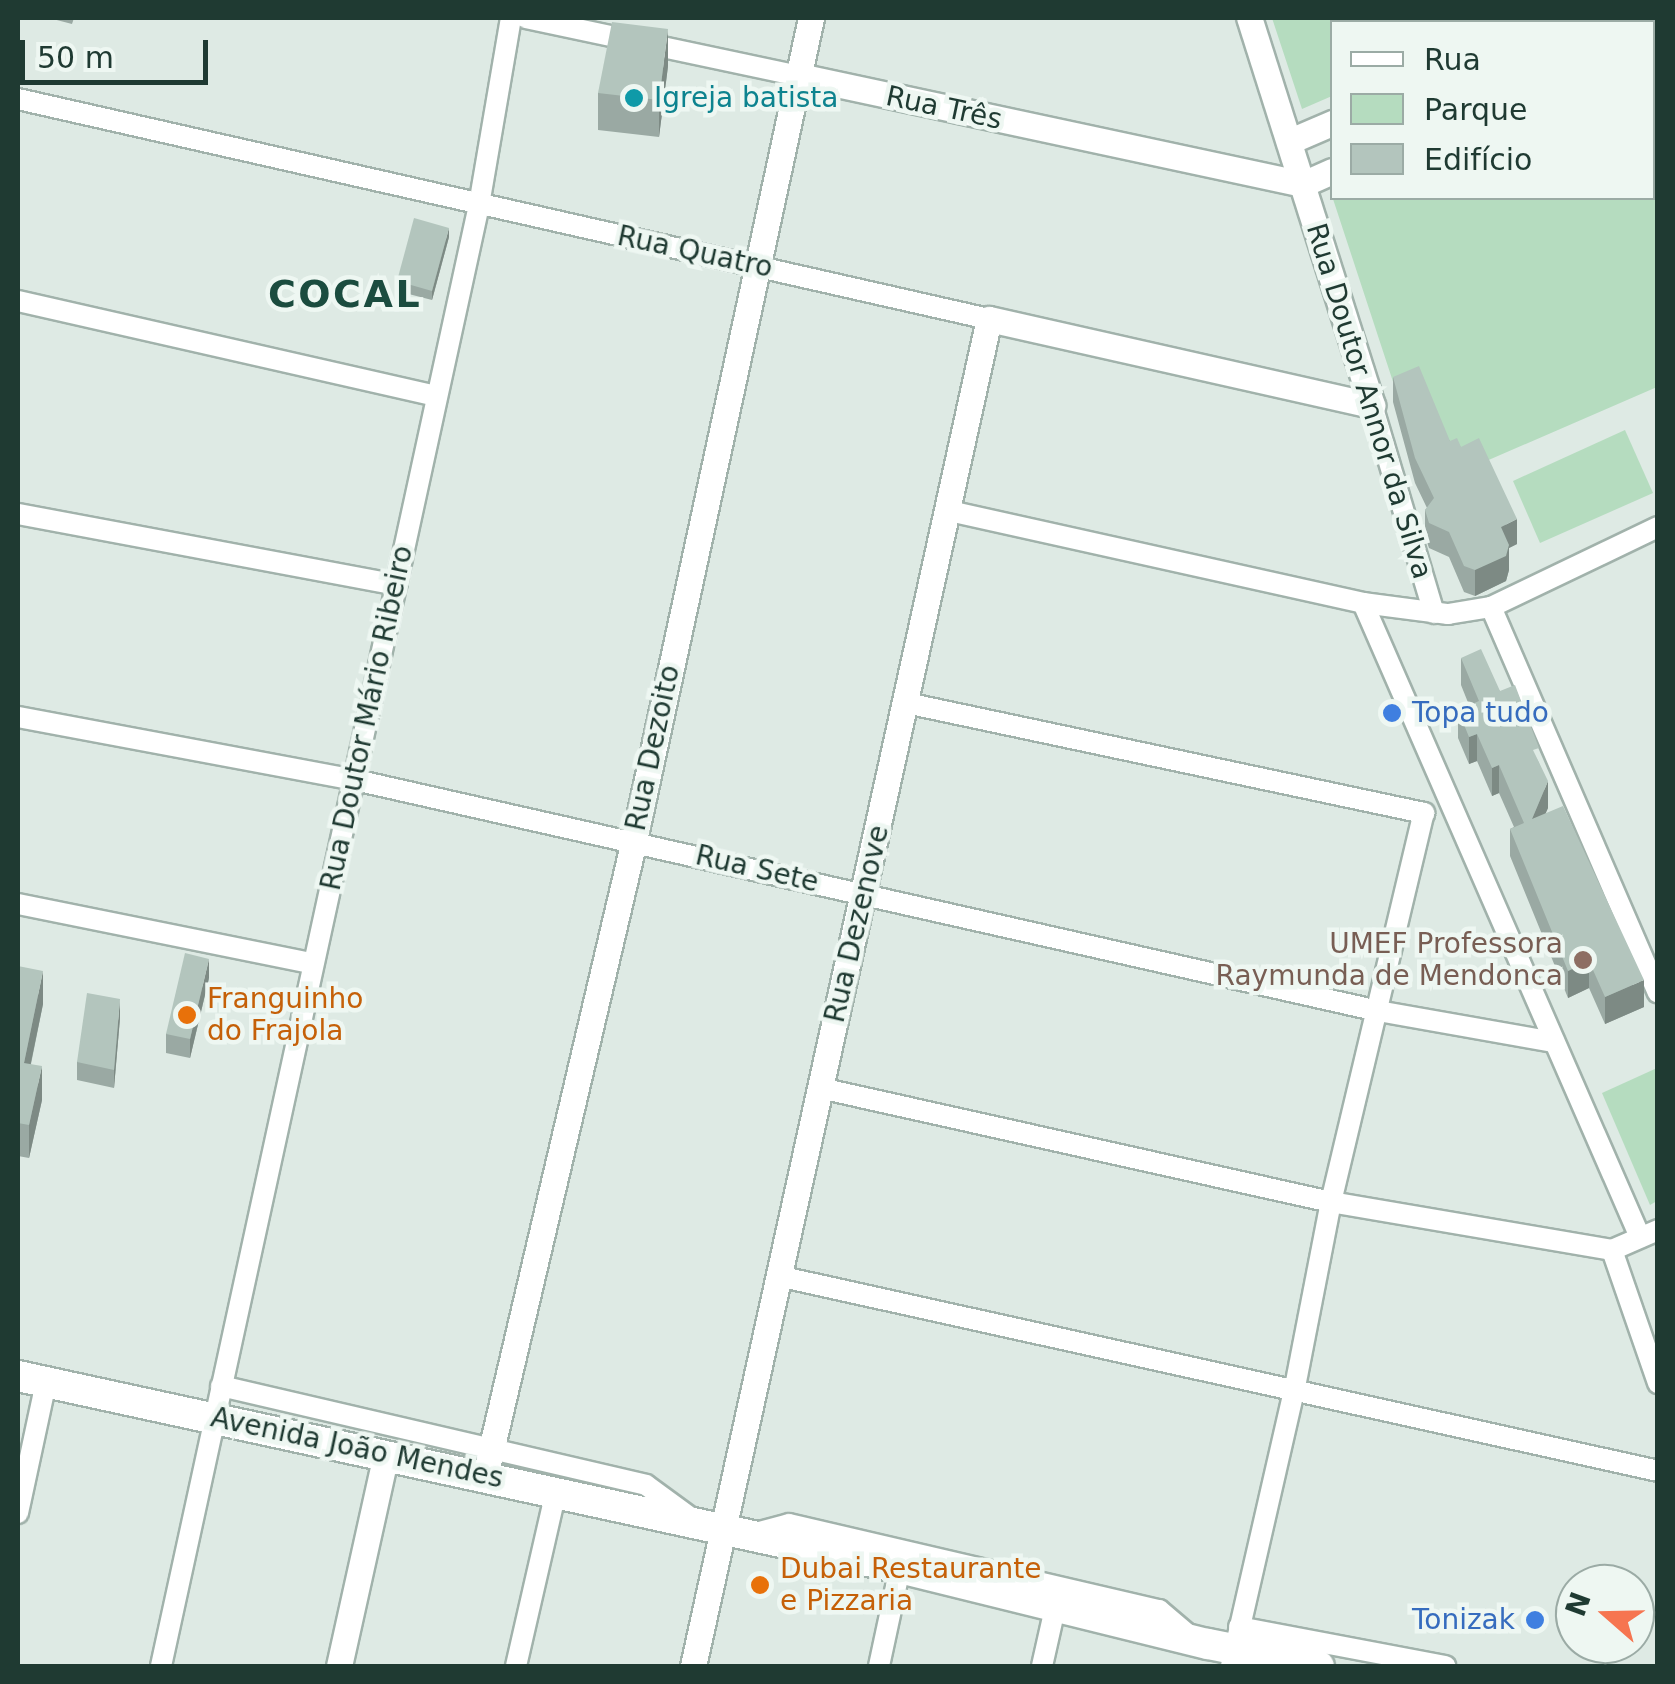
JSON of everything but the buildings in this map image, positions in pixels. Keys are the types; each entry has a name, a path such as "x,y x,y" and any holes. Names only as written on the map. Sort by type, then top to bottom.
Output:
{"main road":[{"name":"Avenida João Mendes","path":"32,1379 386,1454 488,1462 556,1492 1318,1666"}],"street":[{"name":"Rua Doutor Mário Ribeiro","path":"161,1666 478,205 511,18"},
{"name":"Rua Três","path":"526,18 1303,184"},
{"name":"Rua Dezoito","path":"488,1462 634,840 811,18"},
{"name":"Rua Doutor Annor da Silva","path":"1249,18 1434,613"},
{"name":"Rua Quatro","path":"18,100 1372,404"},
{"path":"1290,141 1330,124"},
{"path":"1303,184 1330,173"},
{"path":"18,301 436,396"},
{"name":"Rua Dezenove","path":"693,1666 989,320"},
{"path":"949,511 1364,604 1463,614 1491,607 1658,528"},
{"path":"18,514 396,585"},
{"path":"820,1088 1331,1202 1612,1250 1649,1234 1554,1042 1364,604"},
{"path":"1491,607 1658,992"},
{"path":"906,704 1424,813 1450,801"},
{"name":"Rua Sete","path":"18,717 355,780 1378,1010 1554,1042"},
{"path":"1235,1647 1294,1392 1331,1202 1424,813"},
{"path":"18,904 312,964"},
{"path":"1612,1250 1658,1383"},
{"path":"778,1276 1658,1470"},
{"path":"18,1514 32,1379"},
{"name":"Avenida João Mendes","path":"221,1386 488,1462 646,1485 723,1529 789,1524 1159,1610 1196,1641"},
{"path":"339,1666 386,1454"},
{"path":"516,1666 556,1492"},
{"path":"879,1666 900,1568"},
{"path":"1042,1666 1056,1604"},
{"name":"Avenida João Mendes","path":"1235,1647 1446,1666"}],"green space":[{"path":"1272,18 1515,18 1330,20 1330,97 1302,109"},
{"path":"1655,61 1657,387 1461,472 1399,400 1333,200 1655,200"},
{"path":"1625,430 1653,493 1540,543 1513,481"},
{"path":"1657,1068 1657,1201 1650,1205 1602,1093"}],"place":[{"name":"Igreja batista","path":"634,98"},
{"name":"Topa tudo","path":"1392,713"},
{"name":"UMEF Professora Raymunda de Mendonca","path":"1583,960"},
{"name":"Franguinho do Frajola","path":"187,1015"},
{"name":"Dubai Restaurante e Pizzaria","path":"760,1585"},
{"name":"Tonizak","path":"1535,1620"}],"district":[{"name":"COCAL","path":"345,295"}]}
